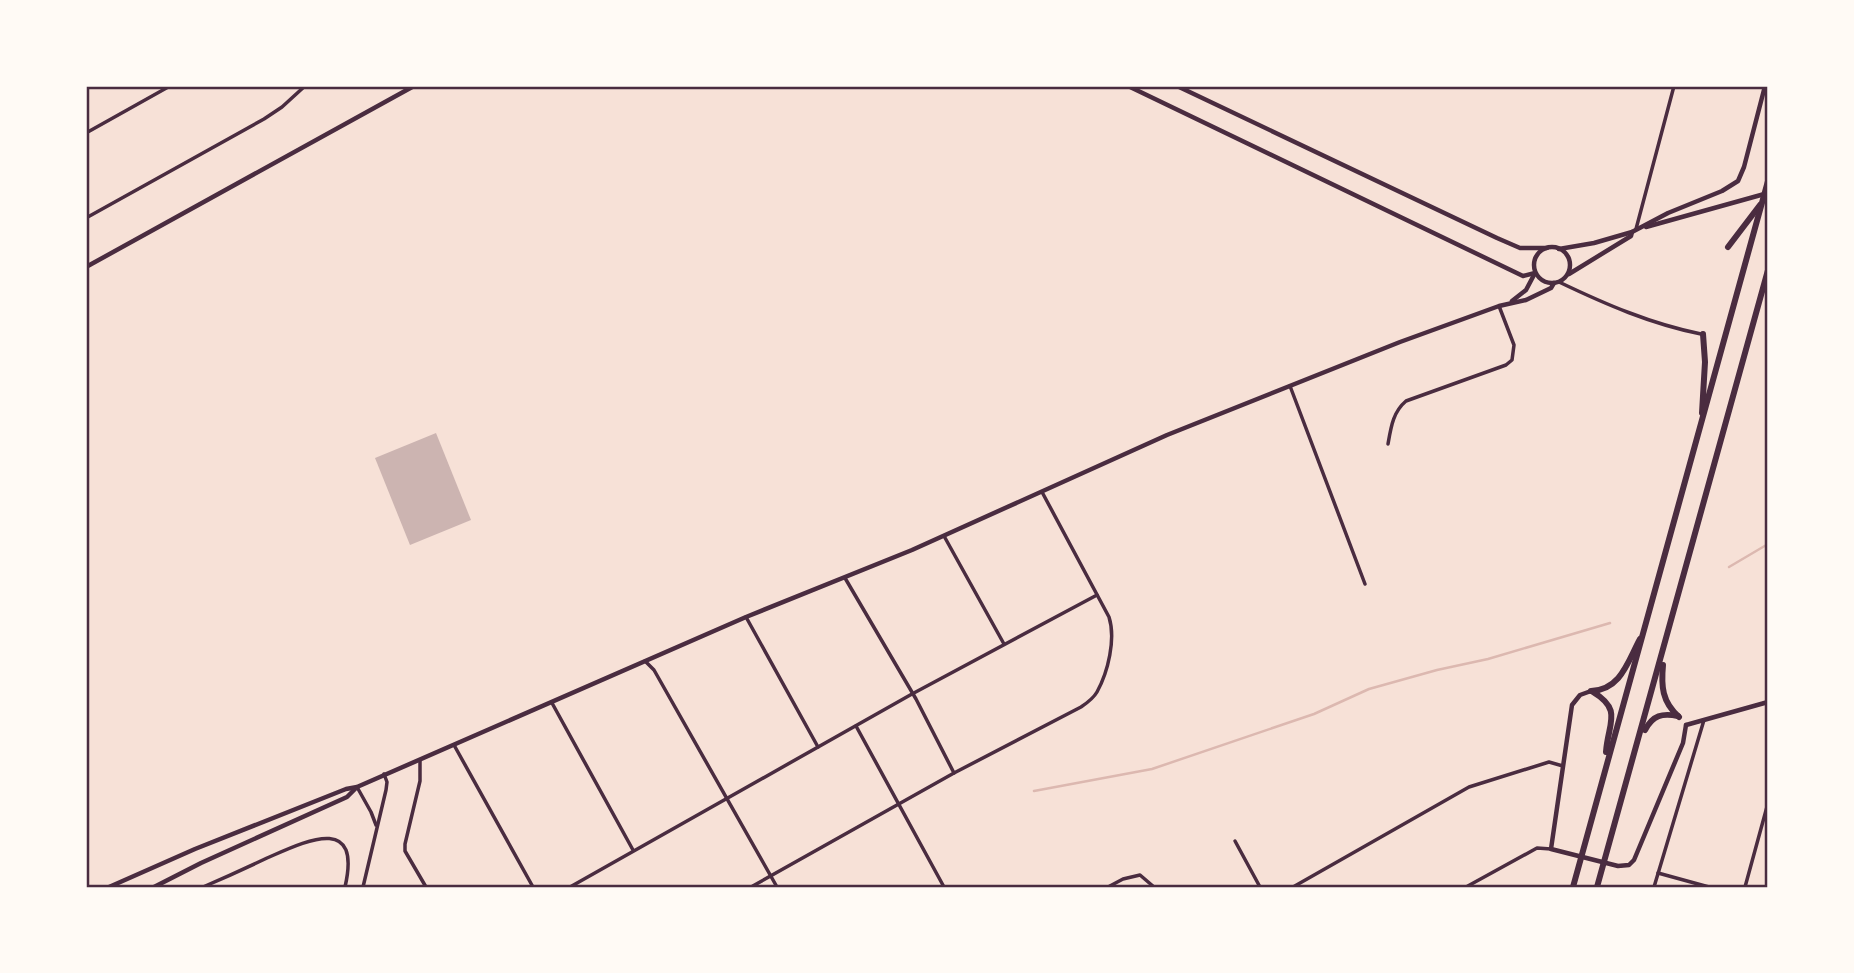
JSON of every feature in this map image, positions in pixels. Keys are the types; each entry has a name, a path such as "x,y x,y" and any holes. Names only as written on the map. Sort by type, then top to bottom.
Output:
{"highway":[{"path":"1573,887 1768,181"},
{"path":"1728,247 1765,197"},
{"path":"1597,887 1768,272"},
{"path":"1696,447 1702,414 1705,362 1703,334"},
{"path":"1670,624 1661,684 1667,704 1679,717"},
{"path":"1591,691 1607,688 1618,680 1647,625"},
{"path":"1591,691 1610,704 1612,711 1605,766"},
{"path":"1630,772 1651,719 1662,715 1679,717"}],"street":[{"path":"86,133 170,86"},
{"path":"86,218 264,119 305,86"},
{"path":"86,267 414,86"},
{"path":"1128,86 1524,276 1535,273"},
{"path":"1177,86 1520,248 1559,249 1594,243 1765,197"},
{"path":"1634,232 1674,86"},
{"path":"109,887 208,844 345,789 357,787 746,617 944,536 1167,435 1400,342 1499,306 1526,300 1551,288 1634,232 1738,181 1765,86"},
{"path":"1507,304 1527,290 1535,273 1537,256 1547,248"},
{"path":"1559,249 1568,257 1568,275"},
{"path":"1535,273 1541,279 1557,282 1609,306 1672,328 1703,334"},
{"path":"1388,444 1394,416 1406,401 1506,365 1512,360 1514,345 1499,306"},
{"path":"1290,386 1365,584"},
{"path":"751,887 1081,707 1096,694 1105,671 1112,627 1042,492"},
{"path":"944,536 1004,644"},
{"path":"845,578 912,694 954,774"},
{"path":"570,887 912,694 1097,595"},
{"path":"746,617 818,747"},
{"path":"645,662 654,670 777,887"},
{"path":"1551,849 1573,705 1580,695 1591,691"},
{"path":"1686,725 1768,702"},
{"path":"552,703 634,850"},
{"path":"1466,887 1537,848 1618,866 1629,864 1634,860 1645,837 1683,743 1686,725 1679,717"},
{"path":"1654,887 1704,719"},
{"path":"856,726 943,885 935,887"},
{"path":"453,744 533,887"},
{"path":"420,760 420,780 405,851 426,887"},
{"path":"1293,887 1469,787 1549,762 1563,766"},
{"path":"363,887 386,790 384,774"},
{"path":"357,787 376,827"},
{"path":"154,887 347,797 357,787"},
{"path":"1745,887 1768,803"},
{"path":"203,887 294,846 321,837 333,839 345,849 349,859 345,887"},
{"path":"1235,841 1261,887"},
{"path":"1658,873 1709,887"},
{"path":"1108,887 1133,876 1145,877 1154,887"}],"building":[{"path":"436,433 471,520 410,545 375,458"}],"waterway":[{"path":"1729,567 1768,544"},
{"path":"1034,791 1152,769 1314,714 1369,689 1488,659 1610,623"}]}
